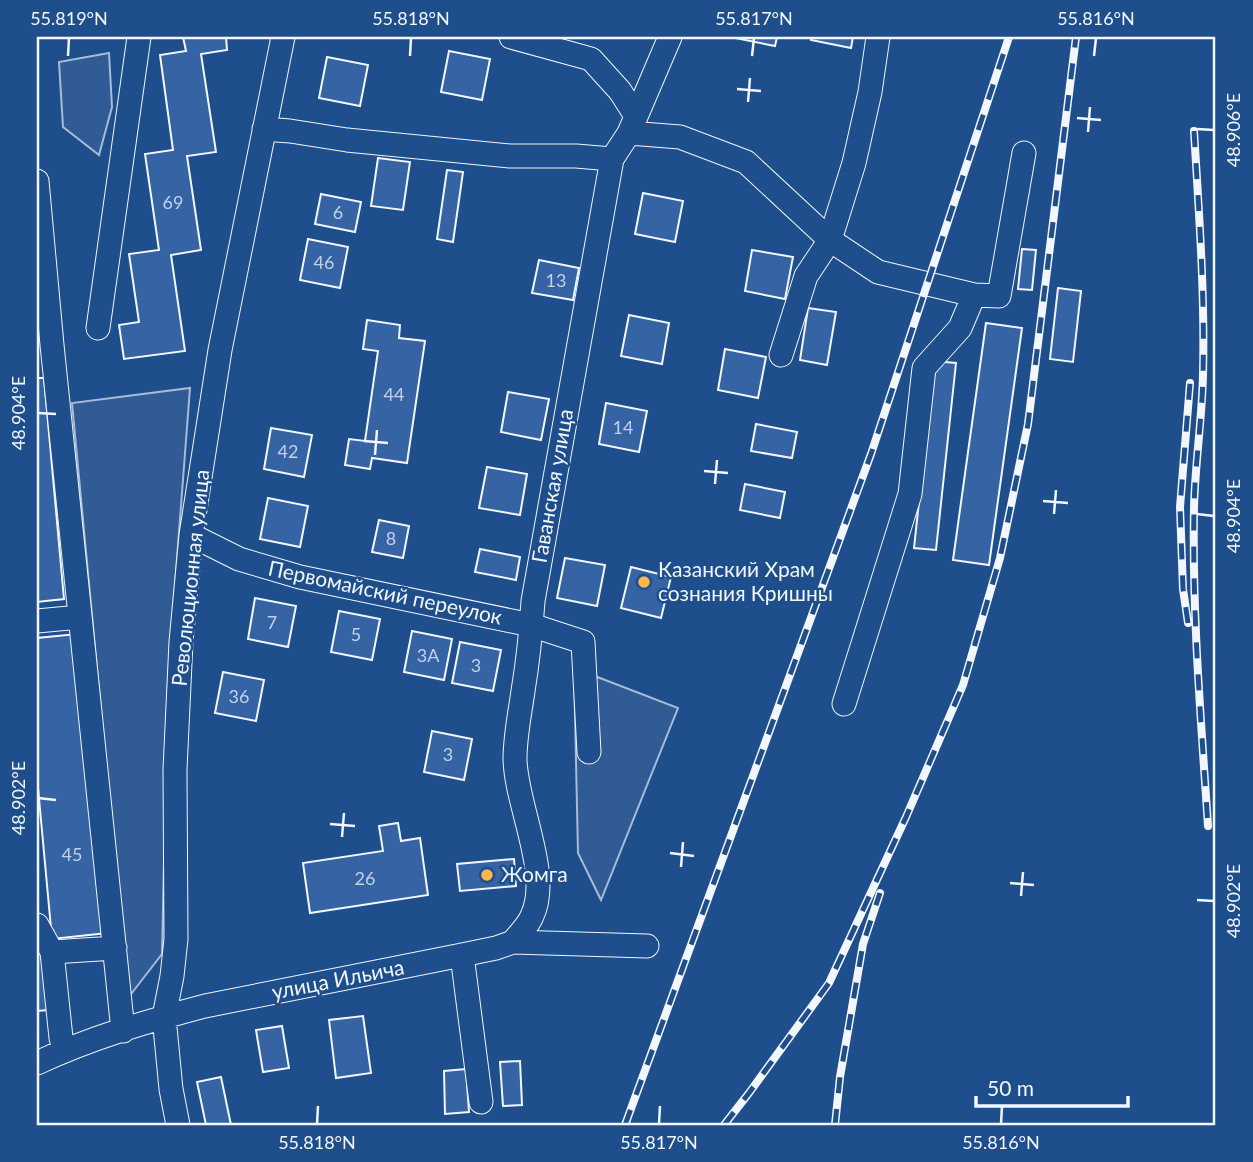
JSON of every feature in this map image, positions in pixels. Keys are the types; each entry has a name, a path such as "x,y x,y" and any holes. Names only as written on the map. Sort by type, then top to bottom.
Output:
{"street":[{"path":"98,328 139,37"},
{"name":"Революционная улица","path":"178,1125 171,1089 164,1017 176,939 175,770 181,642 191,535 220,350 283,37"},
{"path":"511,37 591,59 620,91 632,125 680,137 746,162 831,240 878,272 974,295 999,296 1024,153"},
{"name":"Гаванская улица","path":"513,942 531,920 538,889 535,860 516,779 515,759 533,601 612,159 632,125 670,37"},
{"path":"781,355 806,276 831,240 854,163 870,92 878,37"},
{"path":"264,129 510,156 612,159"},
{"path":"37,181 44,346 80,617 123,1031"},
{"path":"844,704 909,494 924,368 960,328 974,295"},
{"name":"Первомайский переулок","path":"191,535 239,559 300,577 531,625 583,642 589,752"},
{"path":"37,621 80,617"},
{"path":"37,925 52,952 64,1050"},
{"name":"улица Ильича","path":"37,1063 64,1050 205,1006 462,955 513,942 647,946"},
{"path":"52,952 115,948"},
{"path":"462,955 481,1102"}],"shaded area":[{"path":"109,53 112,107 99,155 63,127 59,62"},
{"path":"190,388 168,676 162,954 128,998 72,403"},
{"path":"574,668 678,708 601,900 578,853"}],"building":[{"path":"183,37 226,37 227,50 201,54 216,152 187,156 201,250 171,255 185,351 124,359 119,325 139,322 129,254 159,250 145,154 173,150 160,55 186,51"},
{"path":"735,37 777,37 775,46"},
{"path":"811,37 853,37 851,48 811,40"},
{"path":"449,51 490,59 482,100 441,92"},
{"path":"327,57 368,65 360,106 319,98"},
{"path":"378,158 410,162 403,210 371,206"},
{"path":"447,170 463,172 453,242 437,239"},
{"path":"643,193 683,201 675,242 635,234"},
{"path":"321,194 361,202 355,232 315,224"},
{"path":"308,239 348,247 340,288 300,280"},
{"path":"1022,249 1036,250 1032,290 1018,289"},
{"path":"752,250 793,257 785,299 745,291"},
{"path":"539,260 579,268 573,300 532,293"},
{"path":"1058,288 1081,291 1073,362 1050,359"},
{"path":"808,308 836,312 827,365 800,360"},
{"path":"629,315 669,323 662,364 621,356"},
{"path":"367,320 400,325 399,338 425,341 407,463 372,458 370,469 345,465 349,439 365,441 378,351 363,349"},
{"path":"986,323 1022,328 989,565 953,560"},
{"path":"725,349 766,357 758,398 718,390"},
{"path":"934,361 956,363 936,550 914,548"},
{"path":"37,378 44,378 64,599 37,602"},
{"path":"508,392 549,399 541,440 501,432"},
{"path":"606,403 647,411 639,452 599,444"},
{"path":"756,424 797,432 792,458 751,451"},
{"path":"271,428 312,435 304,477 264,469"},
{"path":"487,467 527,474 520,515 479,508"},
{"path":"745,484 785,492 780,518 740,510"},
{"path":"268,498 308,506 300,547 260,539"},
{"path":"379,520 409,526 403,558 372,552"},
{"path":"480,549 520,557 516,580 475,572"},
{"path":"565,558 605,565 597,606 557,598"},
{"path":"631,567 671,577 661,618 621,608"},
{"path":"255,598 296,606 288,647 248,639"},
{"path":"339,611 380,619 372,660 331,652"},
{"path":"412,631 452,639 444,680 404,672"},
{"path":"77,634 107,933 52,939 37,777 37,638"},
{"path":"460,642 501,650 493,691 452,683"},
{"path":"223,672 264,680 256,721 215,713"},
{"path":"432,731 472,739 464,780 424,772"},
{"path":"398,823 401,841 420,838 428,895 310,913 303,863 383,851 379,826"},
{"name":"Жомга","path":"514,859 516,886 460,891 457,864"},
{"path":"45,952 48,1010 37,1011 37,953"},
{"path":"363,1016 371,1073 336,1078 329,1020"},
{"path":"282,1026 289,1068 263,1072 256,1030"},
{"path":"520,1061 522,1105 503,1106 500,1062"},
{"path":"466,1069 469,1112 445,1114 444,1071"},
{"path":"221,1077 231,1125 206,1125 197,1082"}],"railway":[{"path":"625,1125 871,454 1009,37"},
{"path":"724,1125 829,983 906,817 963,685 1000,558 1028,424 1076,37"},
{"path":"1194,131 1203,345 1194,508 1194,587 1208,826"},
{"path":"1188,623 1183,589 1180,507 1190,383"},
{"path":"835,1125 840,1077 863,944 880,893"}],"place":[{"name":"Казанский Храм сознания Кришны","path":"644,582"},
{"name":"Жомга","path":"487,875"}]}
